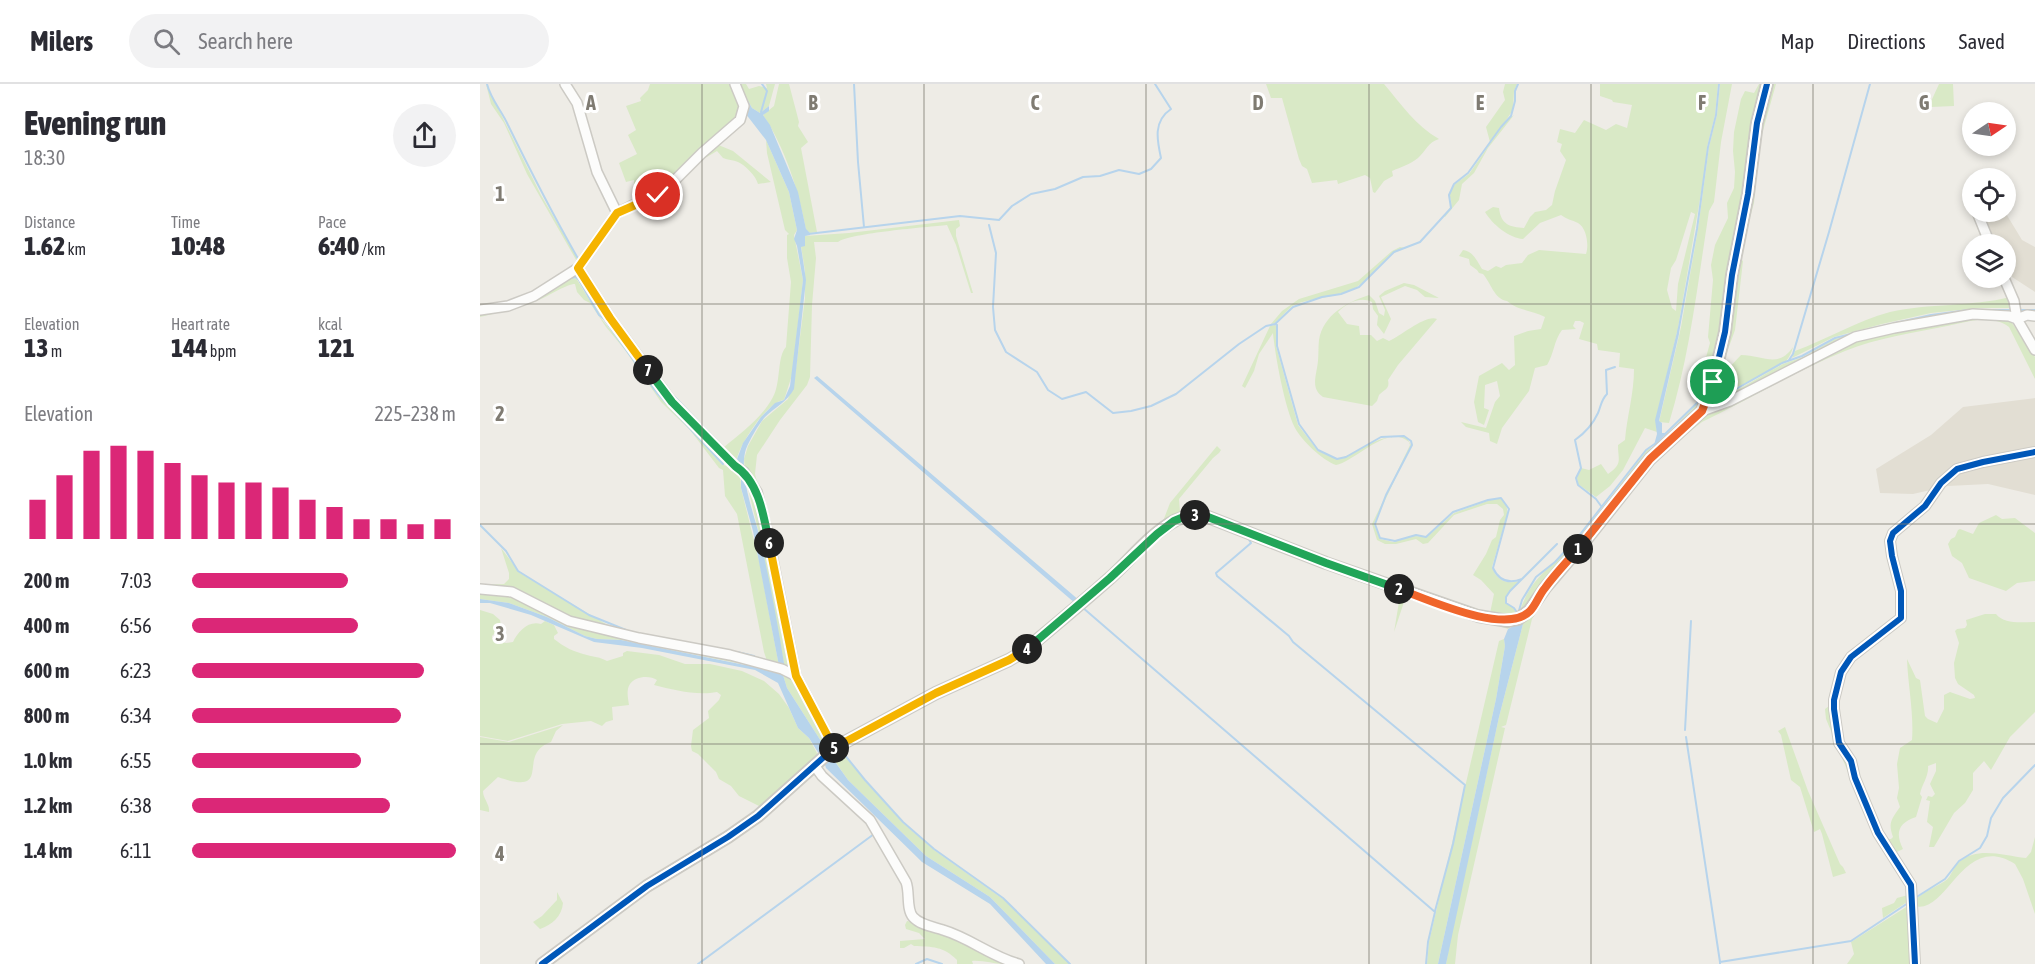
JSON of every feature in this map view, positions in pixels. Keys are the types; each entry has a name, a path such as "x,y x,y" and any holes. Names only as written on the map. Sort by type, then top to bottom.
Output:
{"street":[{"path":"565,84 577,103 597,172 617,213"},
{"path":"480,310 507,306 534,296 578,268 617,213 649,200 666,189 740,120 744,106 735,84"},
{"path":"1702,411 1713,382 1725,332 1732,275 1748,194 1757,123 1767,84"},
{"path":"578,268 610,318 672,402 735,466 744,472 757,492 796,676 833,749"},
{"path":"2008,288 2014,301 2017,319 2035,350"},
{"path":"542,964 646,886 720,842 758,816 833,749 936,693 1024,651 1174,521 1186,516 1208,517 1326,563 1478,616 1508,621 1518,619 1529,611 1545,588 1585,542 1650,459 1702,411 1730,401 1855,337 1973,314 2009,316 2017,319 2027,315 2035,316"},
{"path":"1915,964 1911,885 1878,833 1855,778 1851,761 1839,743 1834,709 1836,691 1841,672 1851,657 1901,618 1901,591 1890,541 1893,533 1925,506 1941,483 1958,469 2035,452"},
{"path":"480,589 512,592 569,621 639,638 730,655 782,669 796,676"},
{"path":"819,761 822,776 870,820 906,882 909,889 911,914 914,918 961,937 1005,960 1019,964"}],"shaded area":[{"path":"1975,222 2011,222 2022,240 2035,247 2035,292 2016,280 2016,234 1979,234"},
{"path":"2035,398 2035,495 1988,484 1948,486 1913,494 1880,493 1876,469 1931,435 1963,407"}],"green space":[{"path":"486,84 541,195 581,264 579,265 527,174 504,123 491,104"},
{"path":"650,84 732,84 740,103 739,120 680,174 647,199 634,191 634,180 626,182 619,163 637,154 628,135 636,130 626,106 641,101 640,98 648,90"},
{"path":"739,84 746,84 749,89 759,86 767,88 766,84 775,84 769,106 760,113 752,108"},
{"path":"779,84 789,84 799,122 798,126 808,142 801,148 817,232 810,233 806,230 790,170 778,141 763,115 774,106"},
{"path":"1266,84 1384,84 1416,121 1439,139 1430,144 1415,160 1392,171 1393,176 1384,181 1375,193 1370,178 1365,175 1338,184 1337,180 1312,183 1307,169 1302,166 1299,159 1282,98 1271,98"},
{"path":"1505,84 1517,84 1514,91 1513,110 1504,123 1514,115 1488,148 1474,173 1462,184 1459,200 1445,217 1451,204 1449,195 1455,184 1469,174 1503,125 1490,142 1486,127 1505,100 1503,92"},
{"path":"1600,84 1718,84 1715,115 1707,147 1678,328 1656,420 1657,432 1645,428 1623,470 1610,486 1596,497 1578,484 1577,478 1581,468 1589,470 1601,464 1608,474 1618,464 1618,445 1625,440 1634,369 1619,367 1620,353 1598,350 1597,344 1579,339 1584,323 1575,321 1573,326 1576,329 1562,330 1559,334 1547,365 1535,368 1529,391 1502,428 1497,444 1490,441 1489,433 1466,427 1461,422 1486,428 1495,402 1500,396 1497,381 1485,385 1484,408 1489,410 1484,425 1478,422 1474,402 1479,376 1502,363 1509,370 1515,365 1514,336 1541,329 1545,317 1503,300 1493,290 1483,274 1470,265 1469,259 1459,256 1463,250 1469,252 1482,269 1488,271 1496,266 1501,268 1522,263 1528,255 1539,250 1586,254 1587,242 1581,225 1561,215 1540,223 1523,239 1501,230 1485,212 1493,207 1499,208 1504,222 1514,227 1524,228 1535,212 1546,210 1552,205 1566,160 1560,151 1562,144 1557,142 1560,129 1575,133 1584,120 1606,130 1616,124 1627,128 1632,105 1613,102 1600,96","holes":["1691,212 1695,214 1678,284 1676,311 1672,308 1667,290 1671,268 1676,260"]},
{"path":"1720,84 1732,84 1721,142 1714,202 1709,211 1683,371 1669,423 1659,422 1681,327 1709,147 1717,115"},
{"path":"1759,84 1766,84 1711,382 1703,397 1711,368 1705,361 1710,343 1708,337 1713,280 1711,265 1715,245 1728,218 1727,203 1734,188 1734,132 1745,91 1754,93"},
{"path":"1770,84 1776,84 1759,145 1754,203 1739,257 1743,261 1735,330 1721,369 1725,372 1741,355 1776,359 1782,358 1793,347 1787,360 1762,376 1710,396 1755,152"},
{"path":"1939,84 1953,84 1954,106 1928,108"},
{"path":"766,140 789,192 797,230 794,235 803,280 792,375 784,400 777,402 762,416 743,444 737,459 723,448 751,425 773,397 781,357 786,347 791,282 787,258 787,235 789,234 785,230"},
{"path":"716,144 733,151 771,182 758,184 753,174 744,166 723,158 717,151 700,161 681,178"},
{"path":"959,220 960,226 956,229 956,236 973,293 971,293 956,245 947,225 873,233 838,242 814,242 816,258 810,377 807,385 757,455 755,474 768,530 745,471 744,459 748,446 762,421 788,399 795,376 805,298 805,271 801,246 805,236"},
{"path":"1400,247 1406,248 1392,254 1352,290 1299,303 1292,306 1275,323 1271,324 1282,311 1299,299 1358,281 1392,251"},
{"path":"576,274 650,375 740,471 741,488 760,565 779,666 768,664 764,652 737,514 725,496 723,470 719,468 690,430 661,402 625,350 606,327 590,303 577,292 575,284 526,305 480,317 480,315 534,300 570,279 576,278 599,316 627,350 656,393 679,416 650,383 625,345 611,329 607,319 600,315 577,277 572,276 493,309","holes":["691,428 723,463 730,465 732,469 722,464"]},
{"path":"1404,283 1414,285 1439,298 1425,297 1417,290 1405,286 1381,297 1391,319 1384,334 1377,325 1378,316 1373,309 1372,302 1354,301 1345,306 1352,301 1369,295 1375,301 1379,313 1384,316 1385,310 1379,296"},
{"path":"2010,297 2014,308 1979,308 1931,313 1882,324 1834,337 1792,358 1795,351 1865,320 1890,312"},
{"path":"1345,306 1338,312 1347,324 1359,326 1360,335 1371,335 1377,341 1383,338 1389,341 1420,322 1432,318 1437,319 1398,365 1388,380 1388,387 1372,406 1323,397 1317,391 1315,380 1319,340 1325,323"},
{"path":"1979,311 2015,311 2010,314 1893,326 1815,356 1707,407 1710,399 1730,394 1783,364 1803,357 1835,339 1931,316"},
{"path":"1968,317 2007,320 2012,323 2035,357 2035,379 2009,327 1987,319 1882,339 1857,346 1827,359 1702,422 1663,453 1545,598 1532,619 1506,725 1501,727 1505,728 1458,935 1455,964 1446,964 1450,941 1499,717 1523,624 1508,629 1414,598 1405,599 1394,632 1400,596 1206,522 1192,519 1172,527 1115,579 1172,525 1192,517 1482,618 1523,621 1652,461 1701,417 1856,340"},
{"path":"1275,325 1276,346 1298,425 1318,451 1337,459 1376,441 1391,437 1336,465 1313,450 1302,439 1291,419 1281,382 1273,333 1259,354 1254,371 1245,388 1242,386 1270,326"},
{"path":"1701,399 1701,408 1528,609 1519,614 1536,580 1578,538 1646,450 1656,446"},
{"path":"1401,437 1407,438 1411,445 1374,524 1380,539 1393,542 1413,536 1427,537 1454,513 1500,498 1506,505 1507,515 1492,567 1502,580 1519,581 1506,597 1506,603 1514,608 1517,616 1495,616 1463,608 1347,568 1206,515 1181,516 1160,529 1170,503 1217,446 1221,450 1219,453 1179,499 1180,512 1195,510 1208,513 1366,572 1490,613 1494,594 1473,575 1492,540 1496,537 1500,520 1504,515 1503,509 1497,504 1487,504 1454,515 1428,543 1423,544 1416,539 1385,544 1377,540 1372,524 1410,445"},
{"path":"746,480 755,493 791,672 785,669 760,538"},
{"path":"1996,515 2002,519 2015,518 2035,533 2035,581 2017,583 2006,591 1969,578 1962,563 1952,556 1948,544 1958,530 1973,534 1979,523"},
{"path":"501,548 520,573 606,624 640,635 754,657 754,662 734,654 640,637 570,620 514,590 480,587 480,585 504,584 509,579"},
{"path":"480,592 505,593 544,611 730,656 752,666 621,640 585,636 547,617 509,603 480,599"},
{"path":"480,610 493,614 500,620 501,627 492,639 506,643 513,642 521,630 528,625 541,624 545,621 554,625 558,633 554,639 569,649 607,661 623,656 623,653 627,651 659,655 685,664 710,664 742,671 764,681 779,694 789,708 798,728 809,738 819,757 763,808 739,796 731,786 719,779 716,772 698,754 692,751 693,730 709,718 708,711 721,695 717,692 694,693 662,687 654,685 657,680 654,678 647,677 632,681 628,689 629,705 612,707 613,720 602,726 591,721 562,724 508,741 480,736"},
{"path":"1985,614 1996,614 2009,621 2035,622 2035,712 2010,737 1991,770 1984,761 1973,773 1973,790 1965,803 1954,813 1934,847 1929,847 1933,827 1927,822 1930,801 1926,800 1928,796 1932,797 1935,794 1930,784 1936,771 1936,763 1928,766 1916,817 1905,822 1900,829 1899,838 1903,849 1893,854 1880,832 1847,751 1877,820 1888,839 1891,839 1893,837 1891,822 1900,807 1897,798 1899,788 1897,764 1900,748 1912,740 1907,659 1916,678 1920,680 1925,716 1937,723 1944,709 1944,695 1950,692 1970,699 1975,698 1958,684 1955,678 1954,663 1959,643 1955,631 1965,628 1966,620"},
{"path":"1504,639 1505,646 1496,699 1438,964 1427,964 1429,942 1499,641"},
{"path":"783,675 796,682 831,746 826,749 787,688"},
{"path":"1829,706 1852,772 1906,878 1910,900 1883,918 1882,908 1894,903 1897,898 1908,895 1906,882 1877,842 1826,719 1825,709"},
{"path":"563,725 556,731 551,742 541,748 536,755 530,778 525,782 515,782 498,777 483,791 489,812 480,810 480,737 509,742"},
{"path":"1785,727 1808,791 1846,873 1833,877 1820,829 1814,832 1800,787 1791,780 1781,735 1778,731"},
{"path":"839,748 903,823 934,850 1003,899 1070,964 1055,964 990,897 926,856 848,780 832,757 832,754"},
{"path":"2035,837 2035,914 2023,879 2015,864 1997,857 1982,858 1969,865 1937,899 1926,906 1914,906 1914,901 1945,881 1957,864 1966,857 1991,853 2026,858 2031,852"},
{"path":"557,892 563,903 561,912 549,925 540,929 533,922 557,900"},
{"path":"1911,904 1913,964 1847,964 1854,954 1851,942"},
{"path":"907,921 959,938 986,951 1004,964 972,961 973,964 957,964 957,960 952,955 937,948 911,944 900,948 900,941 925,939 919,933 906,929"}],"water":[{"path":"739,84 752,108 760,113 769,106 769,111 763,115 770,125 798,192 806,229 810,233 805,236 805,246 801,247 806,280 794,389 788,397 765,417 754,432 744,459 745,481 770,587 787,688 848,780 926,856 990,897 1055,964 1046,964 990,904 922,862 826,768 809,738 798,728 778,683 755,670 642,648 594,642 531,615 490,603 480,603 480,599 509,603 597,639 621,640 745,665 779,666 753,531 741,488 741,468 737,459 743,443 761,417 775,403 784,400 790,386 803,280 794,239 797,230 789,192 766,140 742,109"},
{"path":"1678,328 1679,334 1659,421 1662,423 1662,433 1667,433 1655,446 1657,434 1655,420"},
{"path":"817,376 1080,601 1076,604 814,378"},
{"path":"1519,623 1523,624 1499,717 1446,964 1438,964 1496,699 1505,646 1504,639 1508,629"}],"waterway":[{"path":"487,84 580,262"},
{"path":"761,112 767,91 762,84"},
{"path":"854,84 864,227"},
{"path":"808,234 960,216 999,220 1012,206 1031,194 1055,189 1083,177 1100,176 1119,170 1139,174 1151,169 1161,158 1159,125 1161,119 1171,109 1155,84"},
{"path":"989,225 996,253 993,307 995,330 1006,352 1037,372 1048,390 1062,399 1086,392 1113,413 1151,406 1176,394 1239,344 1266,326 1275,324 1293,307 1359,287 1394,252 1420,242 1451,208 1449,195 1454,184 1468,173 1511,116 1518,84"},
{"path":"1678,333 1697,229 1708,147 1716,115 1719,84"},
{"path":"1789,360 1793,354 1829,232 1870,84"},
{"path":"571,278 576,277 579,280 599,315 604,319"},
{"path":"1869,329 1931,315 1969,310"},
{"path":"1975,310 2011,310"},
{"path":"2020,310 2035,310"},
{"path":"604,319 657,393 723,464"},
{"path":"1275,324 1277,325 1277,346 1299,424 1318,450 1337,459 1346,457 1381,437 1404,436 1411,441 1412,445 1386,495 1375,524 1380,538 1395,541 1416,535 1426,537 1453,512 1501,498 1509,509 1493,568 1501,579 1513,581 1522,579"},
{"path":"1710,397 1729,393 1782,363 1802,356 1835,338 1855,333"},
{"path":"1601,506 1578,485 1576,478 1581,468 1575,440 1596,417 1607,394 1606,370 1615,367"},
{"path":"668,390 718,442"},
{"path":"1664,435 1703,397"},
{"path":"1518,614 1522,600 1536,577 1555,562 1578,537 1646,450 1656,443"},
{"path":"480,525 506,551 518,571 589,615 626,630"},
{"path":"1248,538 1251,543 1216,573 1217,576 1465,785 1453,844 1435,911"},
{"path":"1518,614 1506,603 1506,597 1557,544"},
{"path":"1082,607 1435,912 1426,964"},
{"path":"1685,730 1691,621"},
{"path":"737,652 754,656 755,660"},
{"path":"1686,737 1720,962"},
{"path":"840,749 903,822 934,849 1003,898 1070,964"},
{"path":"1915,898 1945,879 1959,861 1980,848 1987,836 1991,818 2003,798 2035,765"},
{"path":"698,964 874,834"},
{"path":"1720,964 1720,962 1851,941 1908,903"},
{"path":"916,964 927,959 942,964"}],"cycle path":[{"path":"542,964 647,886 758,816 834,748 936,693 1024,651 1110,578 1158,532 1180,518 1208,517 1326,563 1478,616 1508,621 1518,619 1529,611 1545,588 1650,459 1702,411 1713,382 1725,332 1732,275 1748,194 1757,123 1767,84"},
{"path":"1915,964 1911,885 1878,833 1855,778 1851,761 1839,743 1834,700 1841,672 1851,657 1901,618 1901,591 1890,541 1893,533 1925,506 1941,483 1957,469 2035,452"}],"route":[{"path":"658,195 617,213 578,268 610,318 672,402 735,466 744,472 757,492 796,676 834,748 936,693 1024,651 1110,578 1157,534 1174,521 1186,516 1208,517 1326,563 1478,616 1494,620 1518,619 1529,611 1545,588 1585,542 1650,459 1702,411 1713,382"}]}
